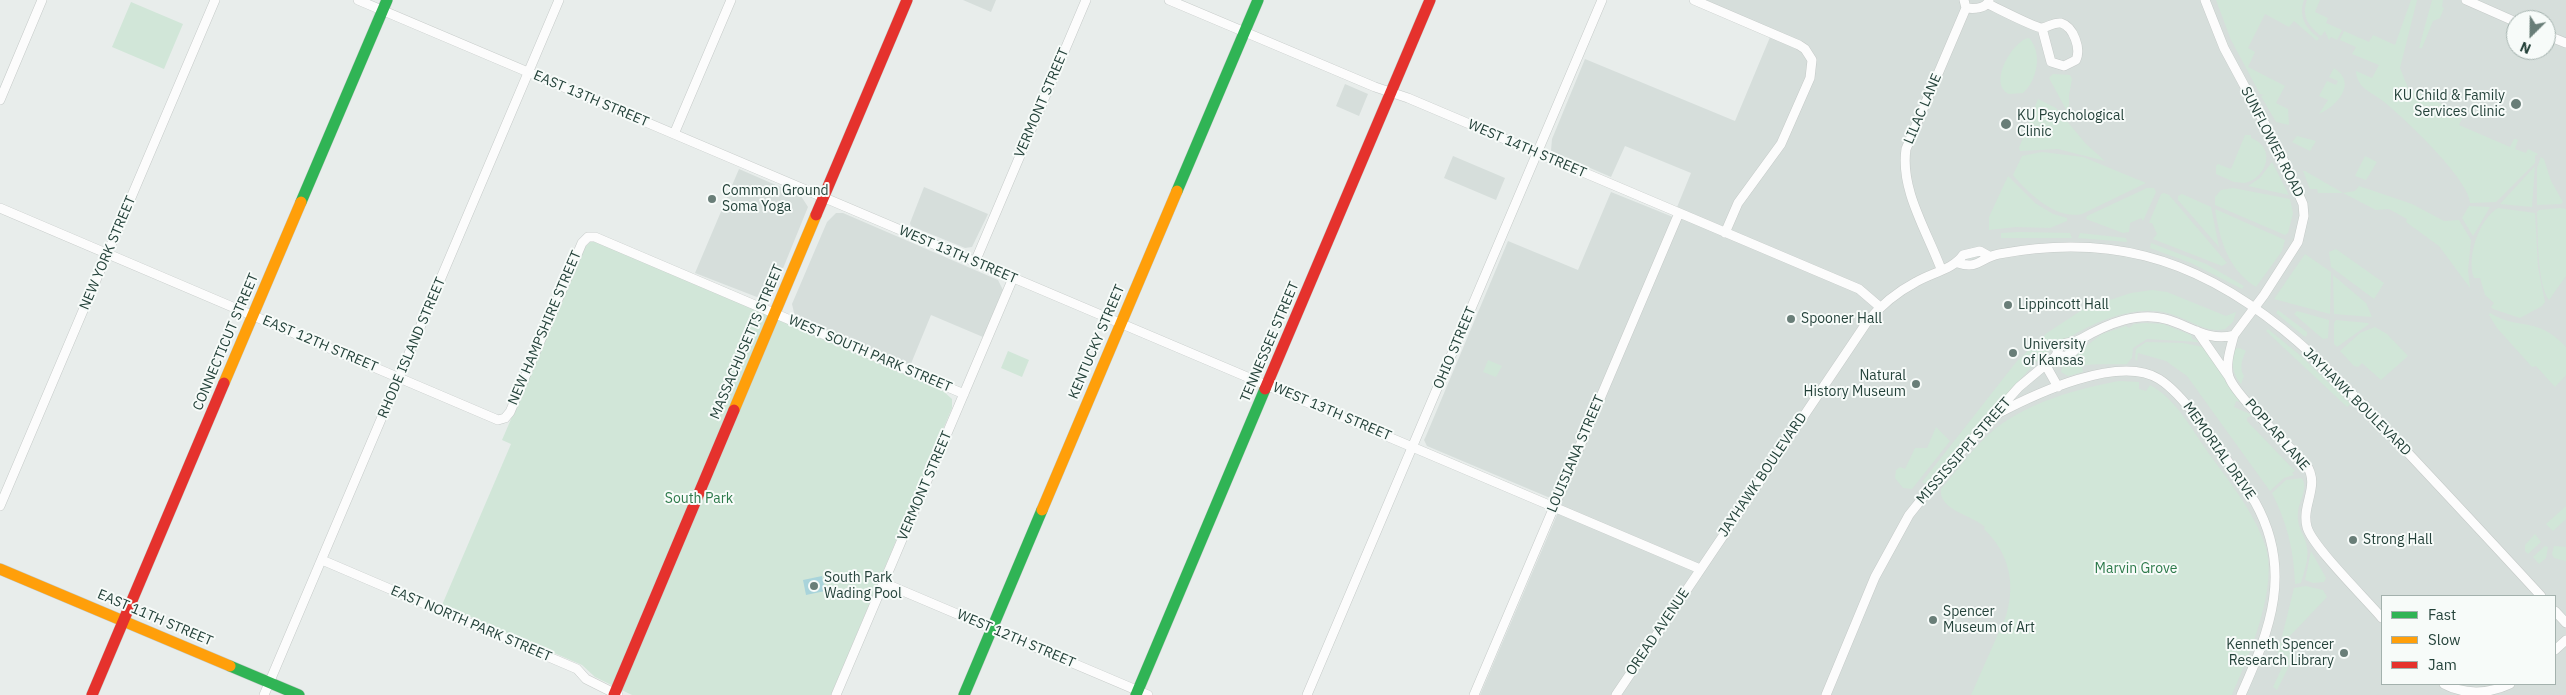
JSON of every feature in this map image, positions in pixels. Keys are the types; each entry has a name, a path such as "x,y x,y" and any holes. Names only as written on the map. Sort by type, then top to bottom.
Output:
{"main road":[{"name":"MASSACHUSETTS STREET","path":"616,694 907,0"},
{"name":"KENTUCKY STREET","path":"964,695 1258,0"},
{"name":"TENNESSEE STREET","path":"1141,694 1268,385 1430,0"},
{"name":"CONNECTICUT STREET","path":"92,695 385,5"},
{"name":"EAST 11TH STREET","path":"0,569 299,695"}],"street":[{"path":"0,100 42,0"},
{"name":"NEW YORK STREET","path":"0,506 215,0"},
{"name":"EAST 13TH STREET","path":"358,0 385,5 528,72 825,198"},
{"name":"RHODE ISLAND STREET","path":"264,695 559,0"},
{"path":"674,134 731,0"},
{"name":"VERMONT STREET","path":"976,262 1086,0"},
{"name":"WEST 14TH STREET","path":"1168,0 1537,153 1858,290 1880,307"},
{"name":"OHIO STREET","path":"1307,695 1602,0"},
{"path":"1694,0 1805,49 1812,60 1811,73 1781,144 1738,203 1725,233"},
{"name":"SUNFLOWER ROAD","path":"2205,0 2224,48 2279,150 2303,204 2304,216 2298,242 2289,259 2254,308"},
{"path":"2466,0 2506,18"},
{"name":"LILAC LANE","path":"1941,269 1914,204 1904,162 1906,149 1965,4 1989,2 2042,28 2058,23 2070,29 2077,44 2076,60 2064,66 2051,62 2042,28"},
{"name":"WEST 13TH STREET","path":"825,198 1700,570"},
{"name":"EAST 12TH STREET","path":"0,208 502,420"},
{"name":"LOUISIANA STREET","path":"1474,695 1679,213"},
{"name":"WEST SOUTH PARK STREET","path":"588,237 602,238 964,394"},
{"name":"NEW HAMPSHIRE STREET","path":"502,420 510,412 582,243 588,237"},
{"name":"JAYHAWK BOULEVARD","path":"1700,570 1857,334 1880,307 1915,282 1958,263 1968,266 1982,263 1989,256 2051,248 2123,251 2145,256 2186,270 2219,286 2254,308 2287,333 2341,381 2540,595"},
{"name":"VERMONT STREET","path":"836,695 1014,278"},
{"path":"2229,377 2228,363 2234,335 2254,308"},
{"name":"MISSISSIPPI STREET","path":"1826,695 1875,577 1909,515 1967,444 1997,414 2019,387 2056,356 2058,348 2067,341 2077,341 2100,328 2137,317 2167,319 2215,338 2234,335"},
{"name":"POPLAR LANE","path":"2197,331 2245,398 2309,469 2313,486 2306,516 2311,538 2381,617"},
{"path":"2045,364 2058,387"},
{"name":"MEMORIAL DRIVE","path":"1997,414 2027,398 2058,387 2117,372 2144,372 2160,380 2186,404 2255,502 2265,519 2274,545 2276,590 2262,642 2241,695"},
{"name":"EAST NORTH PARK STREET","path":"322,560 577,669 586,679 616,694"},
{"name":"OREAD AVENUE","path":"1616,695 1700,570"},
{"name":"WEST 12TH STREET","path":"884,583 1141,694"},
{"path":"2556,612 2566,623"},
{"path":"2556,649 2566,640"},
{"path":"2446,685 2460,692 2477,692 2508,685"}],"shaded area":[{"path":"963,0 996,0 991,12"},
{"name":"University of Kansas","path":"1706,0 2566,0 2566,695 1480,695 1562,503 1427,446 1424,440 1508,241 1578,270 1611,192 1673,217 1691,173 1625,146 1611,177 1551,151 1552,139 1585,59 1735,121 1773,30"},
{"path":"1345,84 1368,94 1359,116 1336,106"},
{"path":"1453,156 1505,178 1496,200 1444,178"},
{"path":"739,169 801,196 808,207 773,293 762,299 695,273"},
{"path":"924,187 988,214 972,247 965,248 911,226 910,223"},
{"path":"836,213 843,213 998,280 1003,290 983,337 931,315 910,366 795,317 792,304 827,222"}],"green space":[{"path":"2216,0 2304,0 2302,11 2304,22 2310,31 2319,38 2317,41 2294,21 2289,27 2265,14 2248,48 2255,52 2248,67 2285,86 2276,103 2288,109 2289,125 2276,122 2261,96 2264,95 2260,94 2231,40"},
{"path":"2307,0 2320,0 2315,12 2328,18 2326,23 2342,30 2337,40 2331,37 2329,40 2325,31 2321,36 2307,21 2305,6"},
{"path":"2411,0 2417,0 2400,68 2408,88 2450,108 2448,112 2462,118 2459,125 2510,147 2514,139 2516,139 2518,140 2515,149 2526,153 2528,149 2538,154 2535,156 2535,163 2496,202 2470,203 2467,192 2459,179 2434,149 2393,109 2366,90 2360,83 2356,71 2372,78 2379,65 2352,54 2356,47 2340,40 2344,31 2369,42 2373,35 2395,45"},
{"path":"2432,0 2443,0 2442,7 2444,8 2440,18 2433,21 2422,48 2419,48"},
{"path":"131,2 183,24 164,69 112,47"},
{"path":"2029,38 2036,51 2035,74 2028,88 2023,93 2009,94 2003,89 2001,72 2016,46"},
{"path":"2334,68 2341,74 2345,87 2338,100 2319,114 2328,100 2319,96 2327,81 2336,85 2338,81 2329,77"},
{"path":"2053,74 2070,75 2072,79 2069,95 2069,115 2049,78"},
{"path":"2038,99 2056,108 2086,144 2105,161 2058,149 2020,151 2019,148"},
{"path":"2245,135 2251,135 2251,138 2259,142 2264,148 2266,162 2259,175 2245,183 2234,182 2216,174 2216,166 2218,164 2231,169"},
{"path":"2297,136 2316,141 2310,151 2292,142"},
{"path":"2042,152 2083,157 2146,183 2082,214 2062,213 2043,204 2026,190 2013,175 2022,156"},
{"path":"2365,156 2377,162 2366,180 2355,176"},
{"path":"2541,157 2544,159 2551,181 2563,202 2561,204 2537,205 2537,168"},
{"path":"2272,162 2289,195 2248,186 2260,178"},
{"path":"2535,166 2532,207 2500,204"},
{"path":"2303,171 2343,193 2318,193 2317,189 2310,189"},
{"path":"2008,176 2035,203 2053,214 2067,218 2067,221 2050,228 2016,227 1989,230 1989,217"},
{"path":"2359,186 2412,204 2444,221 2459,220 2471,240 2468,270 2470,288 2439,246 2406,222 2407,219 2389,209 2376,210 2343,193 2355,191"},
{"path":"2147,188 2154,188 2156,192 2143,221 2141,218 2130,223 2129,232 2123,233 2086,219 2087,216"},
{"path":"2233,188 2290,199 2293,213 2288,233 2285,235 2215,205 2215,197 2221,190"},
{"path":"2161,194 2169,195 2227,263 2222,266 2153,239 2157,234 2152,223 2149,223"},
{"path":"2182,194 2211,207 2219,247 2178,200 2178,196"},
{"path":"2469,206 2490,207 2473,236 2462,218"},
{"path":"2498,208 2535,213 2538,267 2545,302 2542,306 2520,318 2491,307 2494,303 2485,295 2480,278 2474,278 2472,270 2473,250 2480,230 2491,213"},
{"path":"2215,209 2285,240 2282,251 2256,287 2238,272 2232,263 2223,243"},
{"path":"2566,209 2566,276 2549,300 2545,293 2540,271 2537,212 2539,210"},
{"path":"2001,233 2070,233 2072,238 2001,238"},
{"path":"2080,233 2126,238 2127,242 2078,238"},
{"name":"South Park","path":"596,241 943,391 952,399 952,408 831,695 632,695 595,677 582,665 442,605 511,444 502,440 585,247 590,242"},
{"path":"2151,243 2206,264 2244,286 2242,289 2191,263 2150,248"},
{"path":"2336,249 2384,283 2374,299 2331,267 2329,252"},
{"path":"2305,254 2331,272 2330,314 2274,299"},
{"path":"2333,275 2366,303 2372,317 2334,314"},
{"path":"2152,290 2167,292 2226,316 2236,312 2233,322 2225,329 2218,330 2204,328 2171,314 2154,311 2136,312 2098,322 2080,331 2063,341 2035,363 1926,484 1922,482 2017,361 2047,333 2085,308 2131,293"},
{"path":"2278,310 2307,332 2307,335 2305,337 2276,313"},
{"path":"2297,311 2329,320 2328,338 2323,339 2294,314"},
{"path":"2490,313 2500,318 2546,331 2566,347 2566,375 2555,387 2536,366 2532,367 2497,328 2489,315"},
{"path":"2336,320 2369,324 2337,347 2334,344 2334,323"},
{"path":"2134,324 2163,324 2191,335 2193,340 2195,339 2199,342 2147,339 2133,348 2132,358 2127,364 2082,366 2083,372 2068,376 2061,372 2063,364 2102,334 2126,326 2129,328"},
{"path":"2375,327 2387,334 2408,356 2381,380 2362,363 2358,367 2354,366 2340,351 2360,333"},
{"path":"2268,329 2301,356 2351,404 2347,407 2266,331"},
{"path":"2146,342 2183,343 2203,347 2242,402 2236,401 2234,407 2252,415 2247,418 2247,421 2295,471 2292,473 2294,475 2284,478 2270,491 2187,376 2166,361 2138,353 2137,361 2135,359 2136,349"},
{"path":"2240,348 2246,351 2243,357 2242,370 2244,376 2241,384 2233,368 2233,349"},
{"path":"1008,351 1029,360 1022,377 1001,368"},
{"path":"1488,360 1502,366 1496,377 1483,372"},
{"name":"Marvin Grove","path":"2119,381 2139,382 2139,389 2146,391 2150,385 2168,398 2189,424 2239,496 2254,520 2265,545 2268,562 2268,581 2265,601 2254,641 2232,695 1971,695 2006,616 2009,604 2010,580 2005,558 1993,538 1984,529 1985,527 1950,507 1941,496 1941,489 1980,443 2008,420 2023,411 2054,398"},
{"path":"1936,427 1950,441 1912,489 1903,488 1895,478 1896,470 1900,467 1905,469 1915,448 1927,448"},
{"path":"2302,478 2304,490 2298,511 2298,523 2306,543 2307,557 2301,583 2295,584 2289,537 2272,493 2286,480"},
{"path":"2566,506 2566,519 2553,531 2546,524"},
{"path":"2535,534 2541,542 2528,554 2525,551 2525,545"},
{"path":"2545,546 2548,547 2546,558 2539,564 2533,557"},
{"path":"2554,546 2566,547 2566,561 2554,558 2552,554"},
{"path":"2311,551 2326,578 2324,582 2313,583 2305,580"},
{"path":"2306,586 2323,590 2327,597 2289,637 2294,642 2289,666 2277,690 2273,687 2285,661 2277,657 2294,588"}],"water":[{"name":"South Park Wading Pool","path":"822,576 825,591 806,595 803,580"}],"traffic: fast":[{"path":"301,202 387,0"},
{"path":"1177,191 1258,0"},
{"path":"1136,695 1265,389"},
{"path":"964,695 1042,510"},
{"path":"230,666 299,695"}],"traffic: slow":[{"path":"1042,510 1177,191"},
{"path":"224,383 301,202"},
{"path":"734,410 816,215"},
{"path":"0,569 230,666"}],"traffic: jam":[{"path":"816,215 907,0"},
{"path":"1265,389 1430,0"},
{"path":"92,695 224,383"},
{"path":"614,695 734,410"}],"place":[{"name":"KU Child & Family Services Clinic","path":"2516,104"},
{"name":"KU Psychological Clinic","path":"2006,124"},
{"name":"Common Ground Soma Yoga","path":"712,199"},
{"name":"Lippincott Hall","path":"2008,305"},
{"name":"Spooner Hall","path":"1791,319"},
{"name":"University of Kansas","path":"2013,353"},
{"name":"Natural History Museum","path":"1916,384"},
{"name":"Strong Hall","path":"2353,540"},
{"name":"South Park Wading Pool","path":"814,586"},
{"name":"Spencer Museum of Art","path":"1933,620"},
{"name":"Kenneth Spencer Research Library","path":"2344,653"}]}
